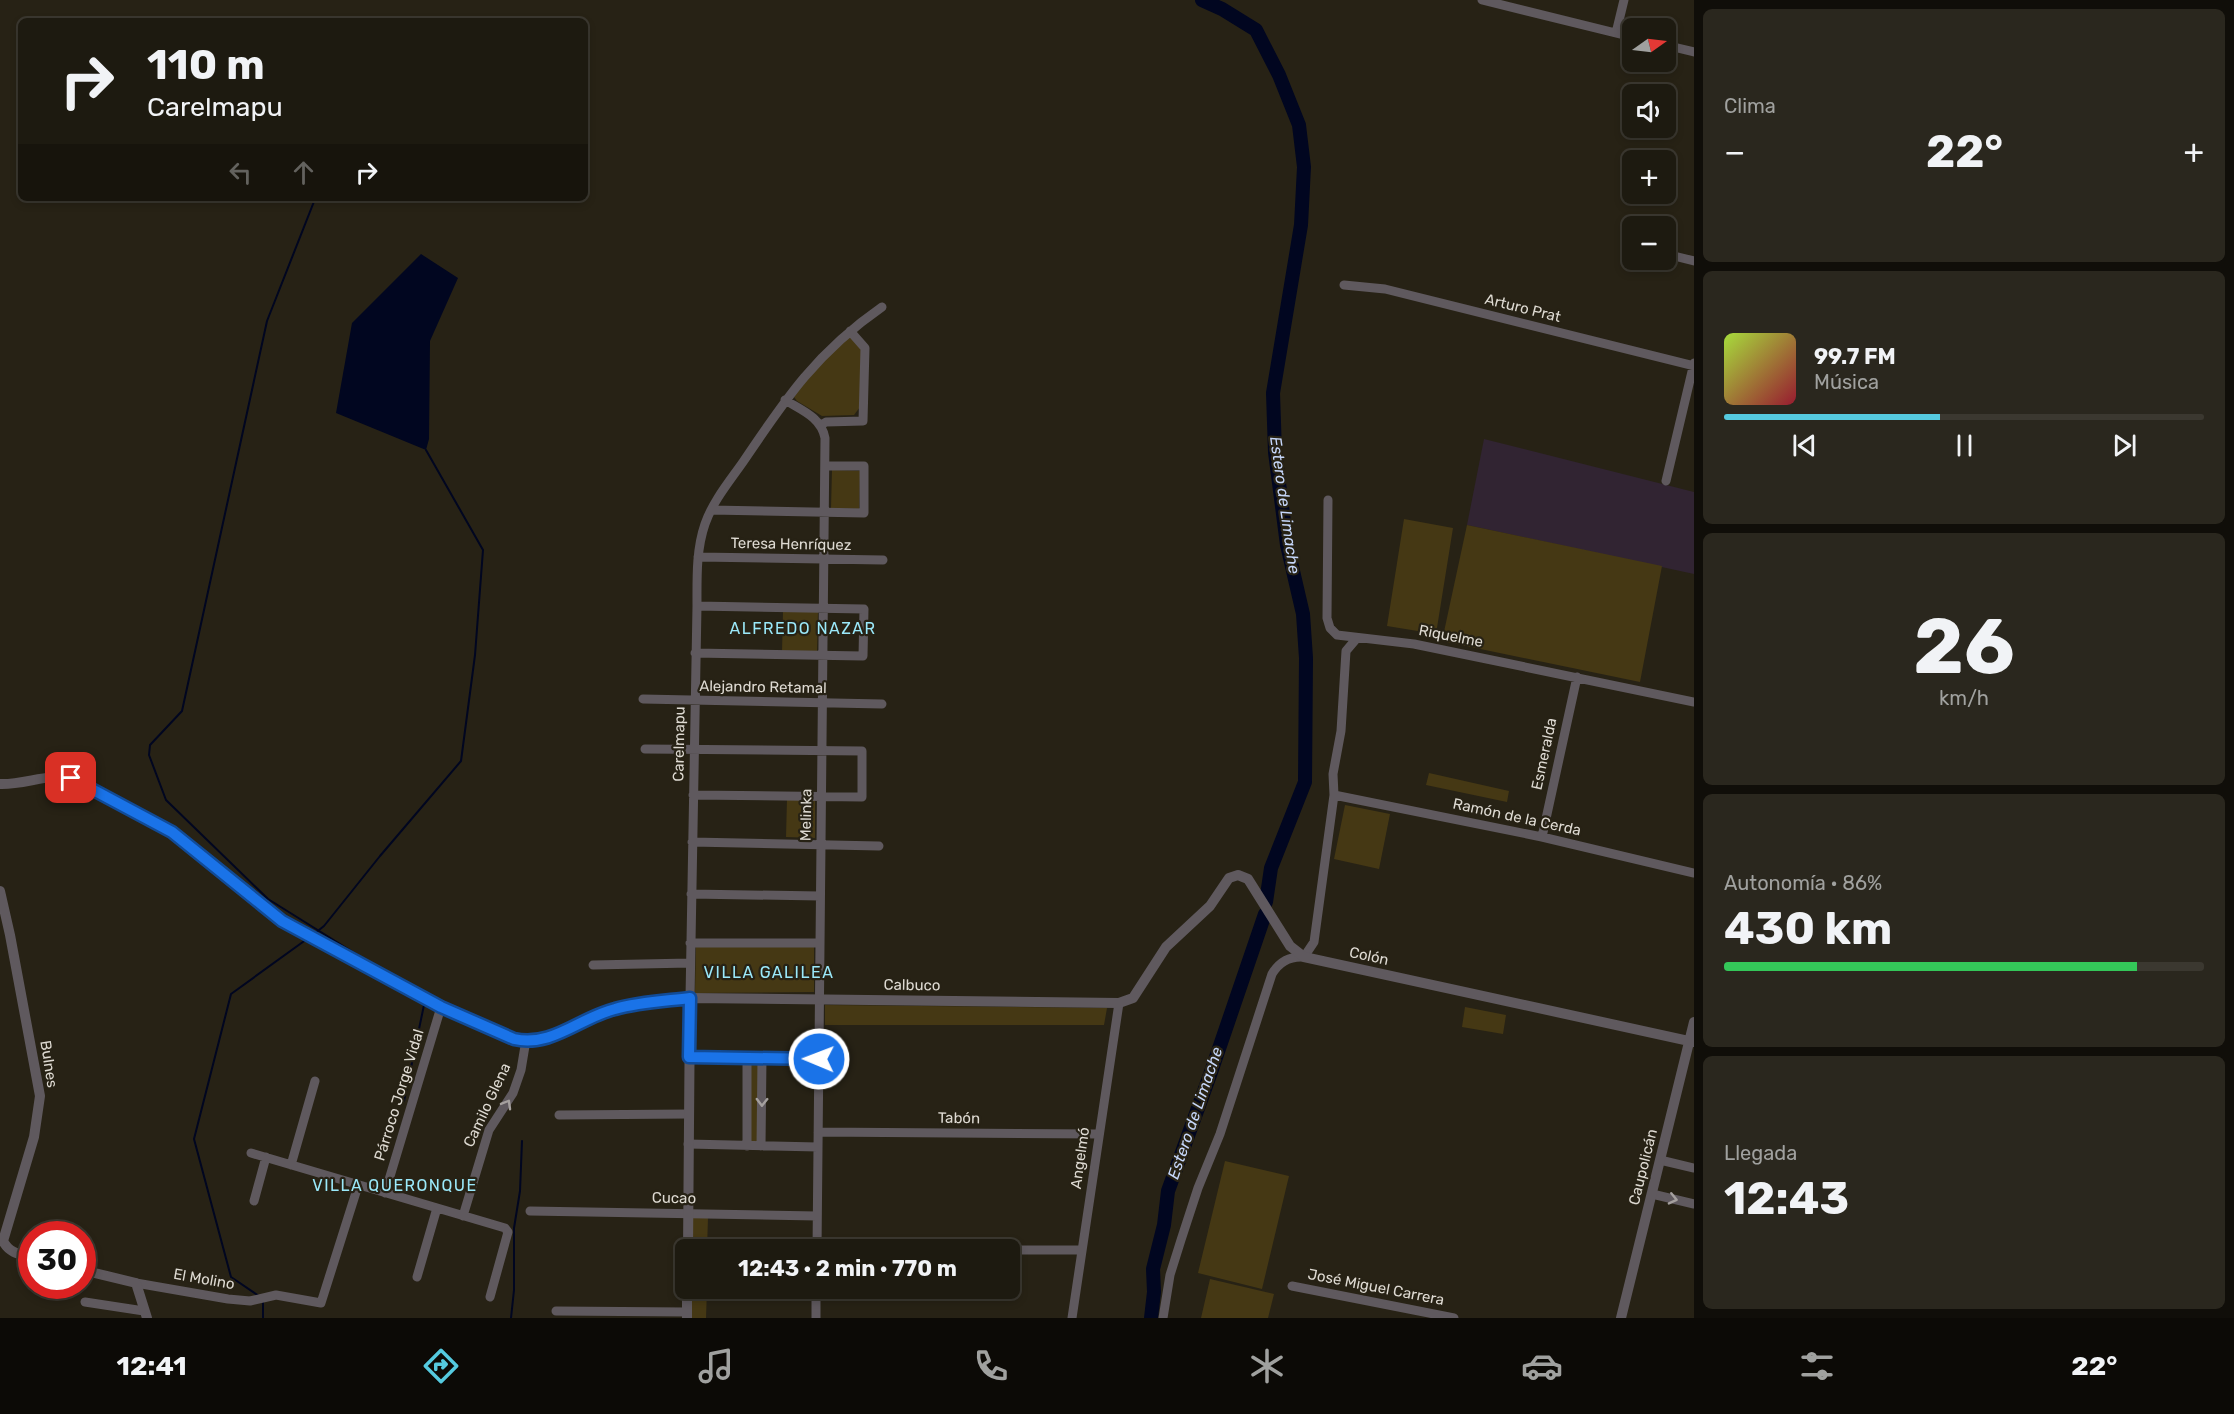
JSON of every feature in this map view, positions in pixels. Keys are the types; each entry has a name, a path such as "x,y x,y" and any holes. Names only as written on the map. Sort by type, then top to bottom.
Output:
{"street":[{"path":"1482,0 1622,34"},
{"path":"1616,33 1624,0"},
{"path":"1676,48 1694,52"},
{"path":"1676,256 1694,261"},
{"name":"Arturo Prat","path":"1344,285 1384,289 1694,365"},
{"name":"Carelmapu","path":"688,1239 693,749 698,557 702,534 721,492 785,400 812,366 850,331 882,307"},
{"path":"785,400 816,419 821,425 826,422 864,421 865,348 850,331"},
{"path":"1666,481 1694,365"},
{"name":"Melinka","path":"817,1239 825,466 825,438 821,425"},
{"path":"711,510 864,513 864,466 825,466"},
{"name":"Riquelme","path":"1328,500 1328,623 1337,635 1414,644 1694,702"},
{"name":"Teresa Henríquez","path":"698,557 883,560"},
{"path":"696,652 863,656 864,609 697,606"},
{"path":"1163,1318 1170,1275 1180,1240 1220,1134 1272,974 1282,962 1304,957 1314,942 1334,795 1333,774 1341,731 1346,651 1357,638"},
{"name":"Esmeralda","path":"1542,837 1577,677"},
{"name":"Alejandro Retamal","path":"643,699 882,704"},
{"path":"645,749 862,751 862,797 693,795"},
{"path":"0,784 30,782 55,776 71,778 172,832 282,921 441,1007 514,1039 526,1041"},
{"name":"Ramón de la Cerda","path":"1334,795 1542,837 1694,873"},
{"path":"692,842 879,846"},
{"name":"Calbuco","path":"526,1041 556,1035 617,1008 690,998 1119,1003 1133,998 1166,947 1210,906 1227,880 1235,875 1248,879 1290,946 1304,957"},
{"name":"Bulnes","path":"0,891 5,933 40,1096 34,1137 1,1242"},
{"path":"691,894 820,896"},
{"path":"690,943 819,943"},
{"name":"Colón","path":"1304,957 1692,1042"},
{"path":"593,965 690,963"},
{"name":"Angelmó","path":"1072,1318 1119,1003"},
{"name":"Párroco Jorge Vidal","path":"385,1193 441,1007"},
{"name":"Caupolicán","path":"1620,1318 1692,1042 1694,1022"},
{"name":"Camilo Glena","path":"463,1216 489,1130 513,1093 521,1070 526,1041"},
{"path":"689,1057 819,1059"},
{"path":"747,1058 747,1146"},
{"path":"761,1146 762,1058"},
{"path":"291,1165 315,1081"},
{"path":"559,1114 689,1114"},
{"name":"Tabón","path":"818,1132 1099,1134"},
{"path":"688,1144 818,1147"},
{"path":"251,1153 505,1228 508,1232 490,1298"},
{"path":"254,1201 266,1157"},
{"path":"1660,1160 1694,1168"},
{"name":"El Molino","path":"96,1273 136,1283 228,1299 250,1301 276,1295 321,1302 358,1186"},
{"path":"1652,1194 1694,1204"},
{"path":"417,1277 437,1208"},
{"name":"Cucao","path":"531,1211 817,1216"},
{"path":"1,1242 13,1253 18,1254"},
{"path":"1020,1250 1082,1250"},
{"path":"86,1302 145,1315 136,1283"},
{"name":"José Miguel Carrera","path":"1292,1286 1454,1318"},
{"path":"556,1311 687,1315 687,1299"},
{"path":"816,1299 816,1318"}],"shaded area":[{"path":"851,335 862,348 860,407 854,415 822,416 794,397 813,370"},
{"path":"1484,439 1694,492 1694,574 1467,525"},
{"path":"832,470 860,471 859,509 831,508"},
{"path":"1404,519 1453,528 1436,634 1387,626"},
{"path":"1467,525 1662,566 1640,682 1442,641"},
{"path":"783,611 818,612 817,653 782,652"},
{"path":"1429,773 1509,791 1507,802 1426,785"},
{"path":"787,799 815,799 815,838 786,837"},
{"path":"1345,805 1390,814 1379,869 1334,859"},
{"path":"696,945 814,946 814,992 695,993"},
{"path":"825,1005 1107,1008 1104,1025 825,1025"},
{"path":"1465,1007 1506,1015 1503,1034 1462,1027"},
{"path":"750,1061 760,1061 759,1142 749,1142"},
{"path":"1225,1161 1289,1176 1262,1289 1198,1273"},
{"path":"693,1217 708,1218 707,1239 693,1239"},
{"path":"1210,1279 1274,1294 1268,1318 1201,1318"},
{"path":"692,1299 707,1299 706,1318 692,1318"}],"water":[{"path":"421,254 458,278 430,341 429,439 426,450 336,413 352,323"}],"waterway":[{"name":"Estero de Limache","path":"1202,0 1222,9 1256,30 1279,75 1299,125 1304,167 1301,225 1273,393 1275,452 1287,545 1303,614 1306,658 1305,782 1271,868 1266,902"},
{"path":"314,201 267,321 182,711 150,745 149,755 166,800 268,899 372,964"},
{"path":"314,934 324,926 461,761 475,655 483,550 426,450"},
{"name":"Estero de Limache","path":"1151,1318 1154,1292 1153,1269 1164,1225 1168,1191 1265,914"},
{"path":"259,1296 231,1277 194,1139 231,994 307,939"},
{"path":"404,1101 424,1005"},
{"path":"511,1318 514,1290 514,1228 520,1191 522,1141"},
{"path":"263,1300 263,1318"}],"district":[{"name":"ALFREDO NAZAR","path":"803,628"},
{"name":"VILLA GALILEA","path":"769,972"},
{"name":"VILLA QUERONQUE","path":"395,1185"}],"route":[{"path":"71,778 172,832 282,921 441,1007 514,1039 526,1041 550,1037 617,1008 690,998 689,1057 819,1059"}]}
